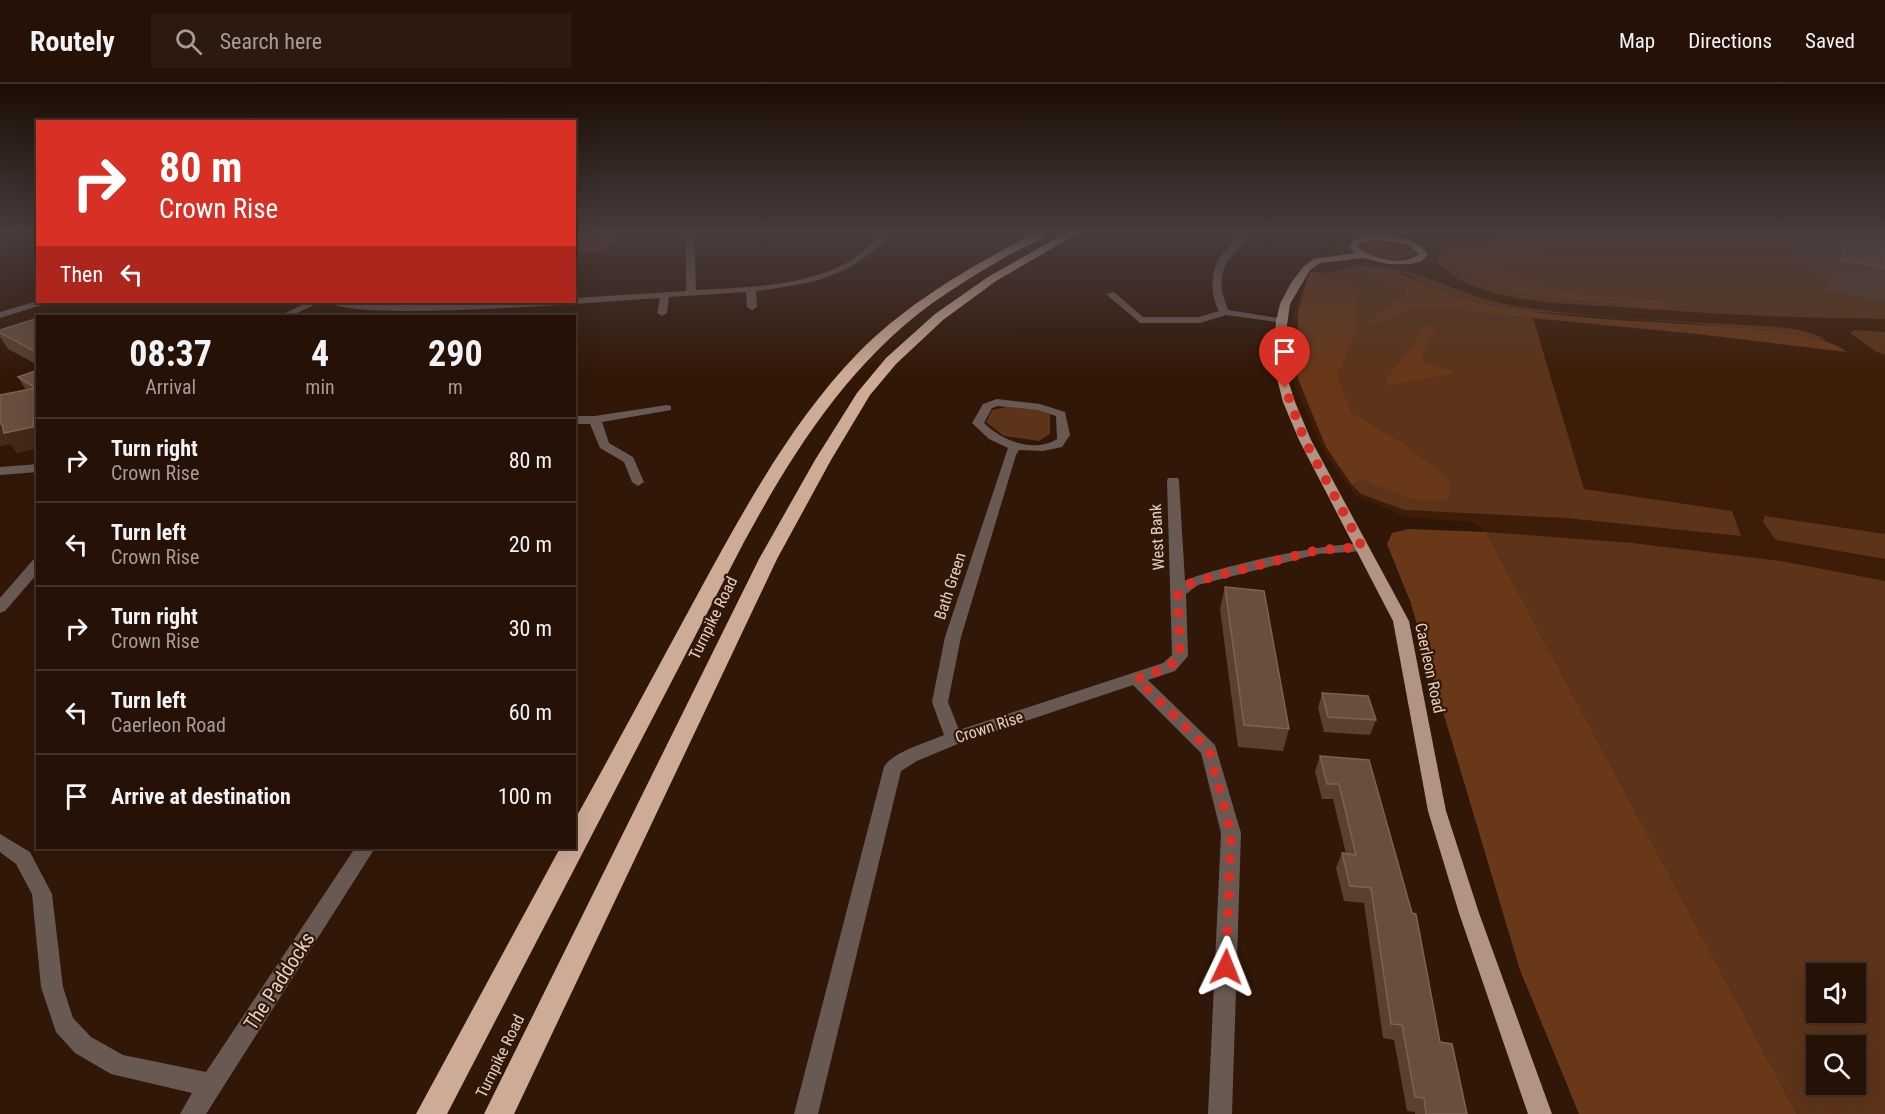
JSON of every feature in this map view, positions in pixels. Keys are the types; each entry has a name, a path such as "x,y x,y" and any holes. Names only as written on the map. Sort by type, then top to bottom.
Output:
{"highway":[{"name":"Turnpike Road","path":"576,840 729,554 786,457 836,387 863,356 916,309 961,279"},
{"name":"Turnpike Road","path":"499,1114 768,558 822,460 864,393 891,361 964,297 992,279"},
{"name":"Turnpike Road","path":"431,1114 571,849"}],"main road":[{"name":"Caerleon Road","path":"1300,279 1285,304 1281,321 1279,348 1281,374 1288,402 1305,441 1401,621 1437,811 1469,913 1540,1114"}],"street":[{"path":"691,279 691,294"},
{"path":"576,303 751,289 791,284 808,279"},
{"path":"1218,279 1218,304 1225,312"},
{"path":"751,289 752,307"},
{"path":"1111,294 1140,320 1200,320 1225,312 1281,321"},
{"path":"662,313 665,295"},
{"path":"0,315 42,303"},
{"path":"286,315 313,303"},
{"path":"340,303 398,312 541,303"},
{"path":"484,315 488,306"},
{"path":"990,403 1040,407 1061,414 1065,435 1062,442 1052,447 1015,446 1005,444 983,430 978,423 982,411 990,403"},
{"path":"576,420 595,420 667,408"},
{"path":"595,420 604,445 629,460 638,482"},
{"name":"Bath Green","path":"954,738 940,702 952,636 1010,455 1015,446"},
{"path":"0,471 36,468"},
{"name":"West Bank","path":"1173,481 1178,592"},
{"path":"1178,592 1193,582 1318,550 1362,547"},
{"path":"2,604 36,565"},
{"name":"Crown Rise","path":"806,1114 893,767 911,756 954,738 1169,667 1180,656 1178,592"},
{"path":"1137,679 1209,750 1231,833 1220,1114"},
{"path":"0,842 23,858 42,894 52,987 64,1024 83,1045 119,1066 211,1085"},
{"name":"The Paddocks","path":"192,1114 364,849"}],"shaded area":[{"path":"1307,279 1885,279 1885,1114 1797,1114 1486,532 1472,522 1404,517 1380,505 1356,497 1324,452 1294,384 1289,335 1293,312"},
{"path":"1307,279 1347,283 1359,289 1355,337 1338,375 1351,412 1400,441 1449,479 1450,491 1447,500 1411,499 1362,480 1352,485 1326,447 1298,379 1298,311"},
{"path":"1320,279 1383,279 1406,289 1405,294 1368,322 1375,324 1410,308 1533,318 1584,489 1732,511 1741,536 1566,518 1405,510 1361,494 1352,485 1362,480 1400,441 1351,412 1338,375 1355,337 1347,283"},
{"path":"1381,279 1412,279 1455,296 1493,306 1582,317 1797,335 1828,342 1847,352 1697,334 1440,309 1410,308 1375,325 1367,322 1405,294 1406,289"},
{"path":"1416,279 1429,279 1472,295 1509,305 1590,315 1778,327 1805,331 1826,340 1691,323 1525,311 1447,294"},
{"path":"1459,279 1830,279 1826,290 1885,300 1885,319 1719,314 1563,304 1525,300 1471,285"},
{"path":"1480,279 1522,279 1537,285 1579,294 1664,301 1672,307 1650,308 1549,297 1506,289"},
{"path":"1428,324 1436,329 1423,352 1422,361 1456,373 1389,385 1385,381"},
{"path":"1854,330 1885,332 1885,355 1875,351 1850,333"},
{"path":"1006,407 1037,409 1050,414 1050,434 1039,441 1004,436 986,422 992,410"},
{"path":"1765,516 1885,534 1885,559 1776,540 1763,522"},
{"path":"1409,529 1486,532 1797,1114 1579,1114 1520,970 1410,601 1387,544 1392,533"},
{"path":"1486,532 1632,543 1781,561 1885,581 1885,1114 1797,1114"}],"building":[{"path":"36,319 36,352 0,333 0,330"},
{"path":"36,371 36,388 18,377"},
{"path":"36,388 33,427 4,433 2,424 0,424 0,395"},
{"path":"1225,587 1264,591 1289,729 1244,725"},
{"path":"1322,693 1368,696 1376,720 1328,717"},
{"path":"1320,756 1369,760 1412,913 1416,914 1440,1042 1452,1044 1467,1114 1426,1114 1424,1098 1415,1097 1402,1025 1391,1024 1371,888 1350,886 1342,853 1356,855 1339,784 1327,784"}],"route":[{"path":"1226,967 1231,833 1209,750 1137,679 1169,667 1180,656 1178,592 1193,582 1318,550 1362,547 1305,441 1288,402 1285,388"}]}
